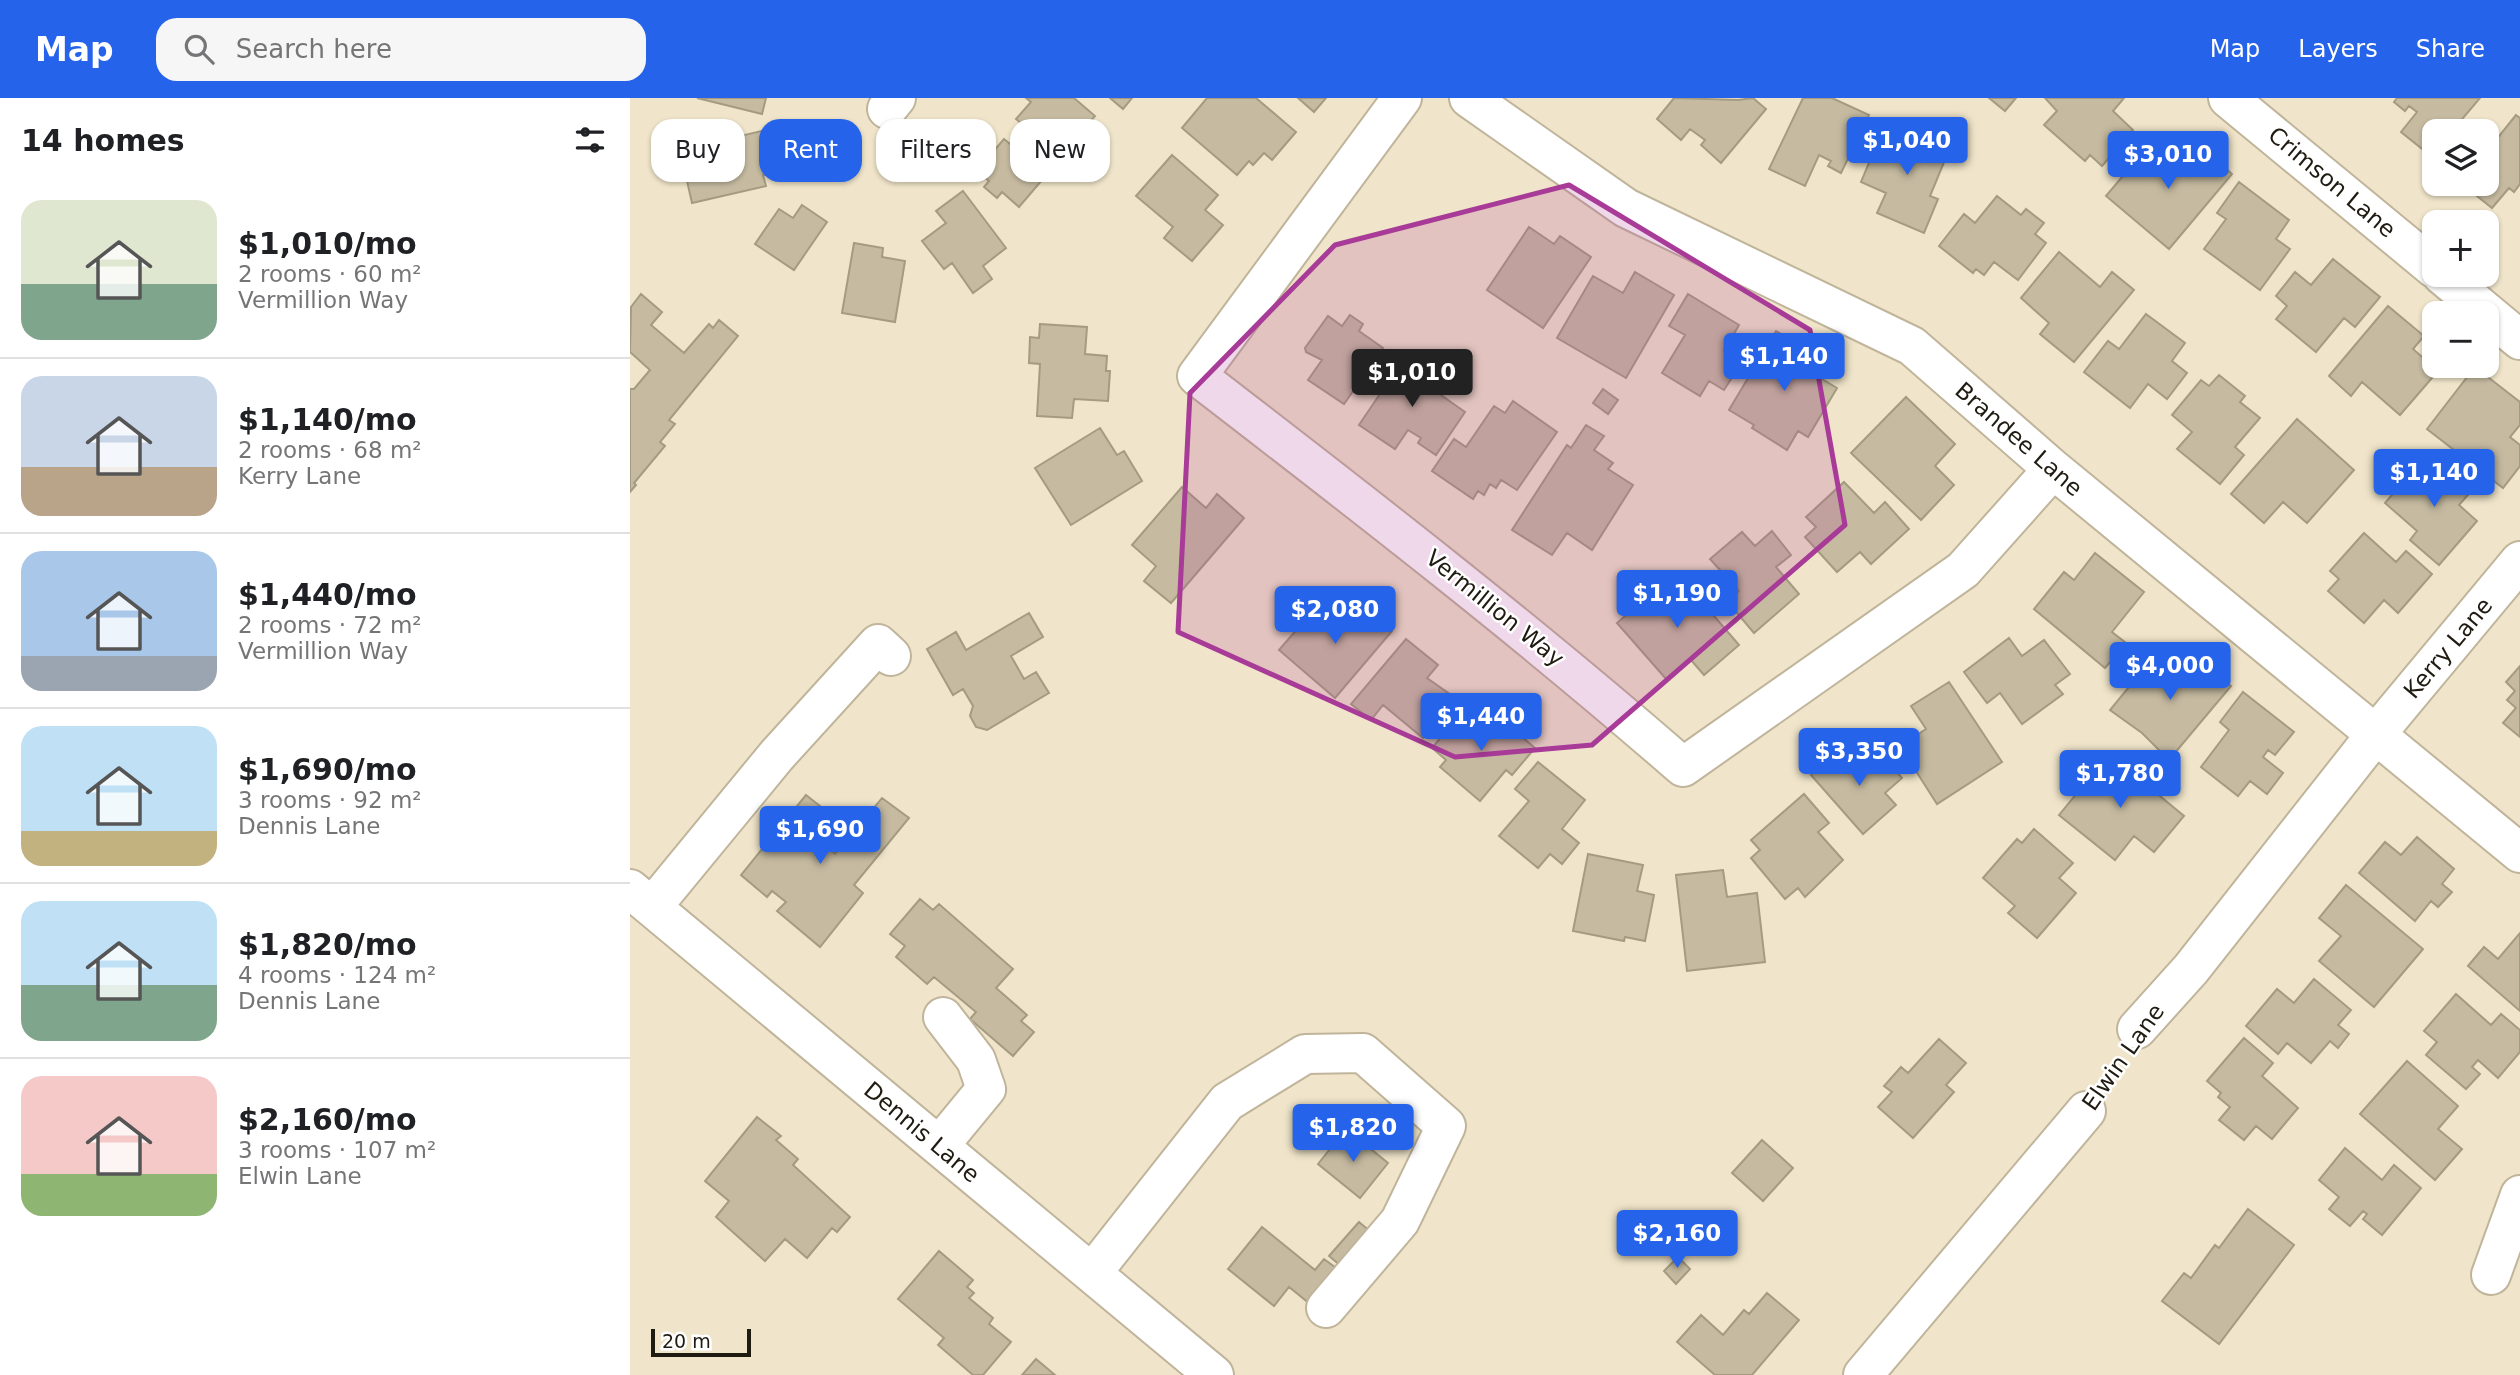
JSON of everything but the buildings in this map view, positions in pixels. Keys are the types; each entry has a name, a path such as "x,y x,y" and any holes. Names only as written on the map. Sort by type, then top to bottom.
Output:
{"street":[{"name":"Vermillion Way","path":"1402,98 1197,376 1426,553 1585,681 1683,766 1963,570 2053,469"},
{"name":"Brandee Lane","path":"1469,98 1626,208 1912,346 2053,469 2520,853"},
{"name":"Crimson Lane","path":"2228,98 2422,258"},
{"path":"2456,287 2520,340"},
{"name":"Kerry Lane","path":"2376,734 2520,561"},
{"path":"641,898 878,644 891,656"},
{"name":"Elwin Lane","path":"2137,1029 2191,969 2376,734"},
{"name":"Dennis Lane","path":"641,898 1214,1375"},
{"path":"939,1146 986,1089 976,1060 943,1017"},
{"path":"1092,1273 1227,1102 1305,1054 1363,1054 1446,1126 1399,1221 1325,1308"},
{"name":"Elwin Lane","path":"1863,1375 2086,1111"},
{"path":"2491,1275 2520,1195"}],"path":[{"name":"Elwin Lane","path":"2086,1111 2137,1029"}],"highlighted area":[{"path":"1569,185 1810,330 1845,525 1592,745 1455,757 1178,632 1190,393 1335,245"}]}
